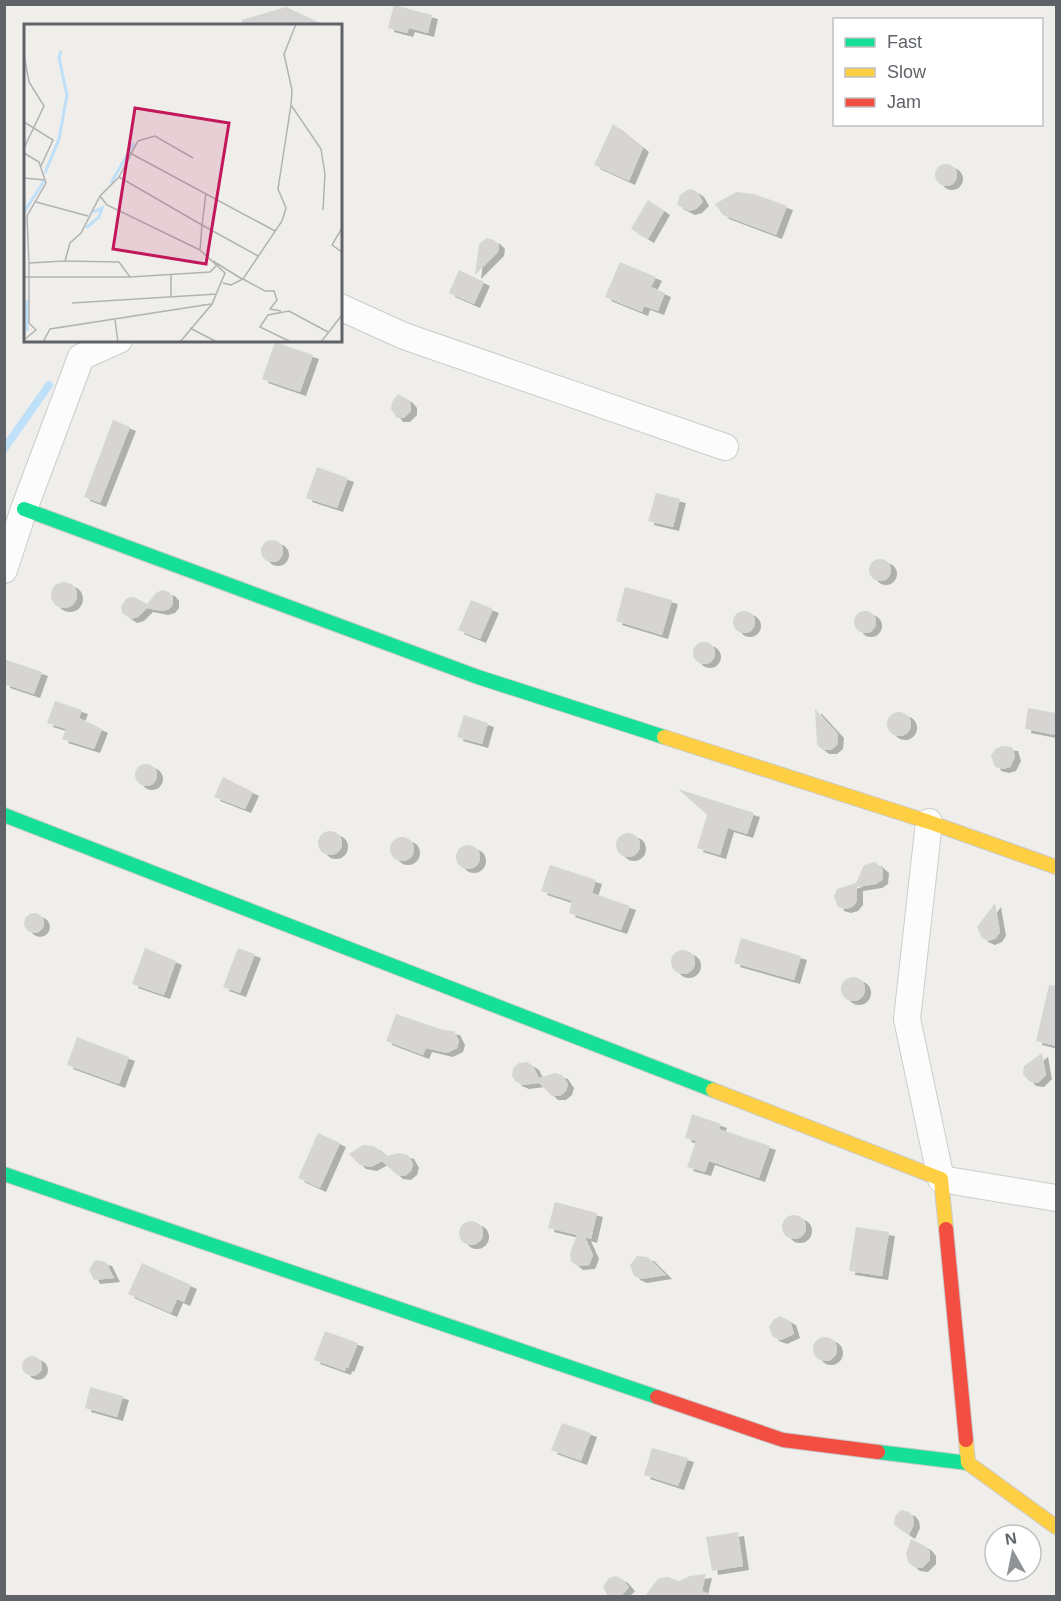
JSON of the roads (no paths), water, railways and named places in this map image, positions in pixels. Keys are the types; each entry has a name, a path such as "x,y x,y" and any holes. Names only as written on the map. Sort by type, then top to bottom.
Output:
{"street":[{"path":"342,308 404,336 725,447"},
{"path":"4,570 24,509 81,357 115,342"},
{"path":"24,509 478,677 929,822 1056,867"},
{"path":"4,815 941,1179 1056,1198"},
{"path":"929,822 907,1019 941,1179 968,1463"},
{"path":"4,1174 783,1440 968,1463 1056,1527"}],"waterway":[{"path":"4,449 49,385"}]}
